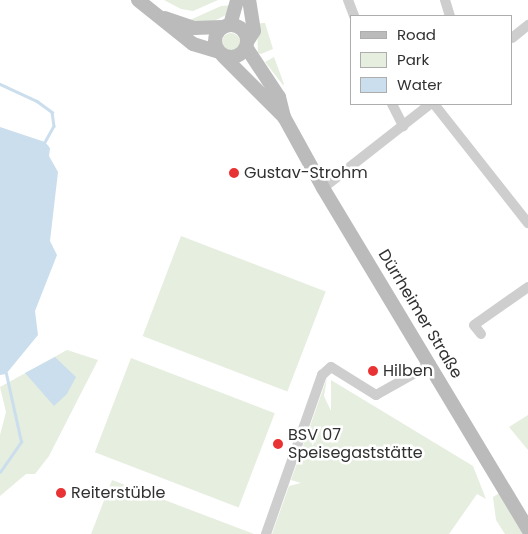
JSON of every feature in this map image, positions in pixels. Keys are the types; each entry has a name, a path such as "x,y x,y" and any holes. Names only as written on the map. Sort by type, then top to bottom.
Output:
{"main road":[{"path":"138,0 193,44 236,57 254,31 249,0"},
{"path":"221,54 215,38 226,26 237,0"},
{"path":"158,15 194,28 226,26 242,30 246,45"},
{"name":"Dürrheimer Straße","path":"246,45 279,97 284,117 323,188 431,364 528,529"},
{"name":"Dürrheimer Straße","path":"221,54 284,117"}],"street":[{"path":"348,0 354,15"},
{"path":"445,0 450,15"},
{"path":"513,37 528,25"},
{"path":"392,105 403,126"},
{"path":"323,188 431,105"},
{"path":"433,105 528,223"},
{"path":"480,334 474,325 528,287"},
{"path":"266,534 322,375 331,367 376,395 431,364"}],"green space":[{"path":"164,0 218,0 193,11 181,9"},
{"path":"234,5 228,14 214,21 202,24 190,20 221,6"},
{"path":"261,23 265,23 273,49 261,54 258,53 257,27"},
{"path":"231,33 237,36 240,42 237,48 231,51 225,48 222,42 225,36"},
{"path":"274,57 284,84 283,85 265,62"},
{"path":"181,236 326,292 287,391 143,336"},
{"path":"67,350 98,360 49,456 35,474 26,474 0,496 0,435 6,412 0,387"},
{"path":"131,358 275,413 239,507 95,452"},
{"path":"327,378 324,396 331,411 331,380 473,466 486,499 477,494 449,534 272,534 289,486 301,483 291,480"},
{"path":"528,415 528,450 509,427"},
{"path":"112,480 254,534 91,534"},
{"path":"501,492 525,534 505,534 496,520 493,497"}],"water":[{"path":"0,127 45,142 50,148 49,156 58,172 50,241 57,255 35,311 38,335 6,374 0,375"},
{"path":"55,357 76,377 67,394 54,406 25,373"}],"waterway":[{"path":"0,84 37,101 52,112 54,126 45,142"},
{"path":"0,472 21,442 6,374"}],"place":[{"name":"Gustav-Strohm","path":"234,173"},
{"name":"Hilben","path":"373,371"},
{"name":"BSV 07 Speisegaststätte","path":"278,444"},
{"name":"Reiterstüble","path":"61,493"}]}
